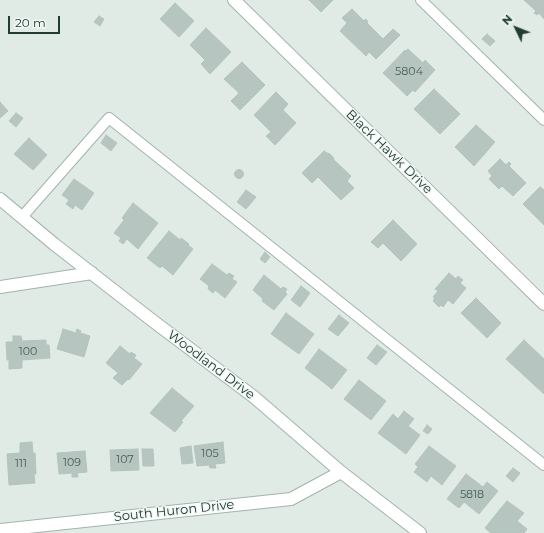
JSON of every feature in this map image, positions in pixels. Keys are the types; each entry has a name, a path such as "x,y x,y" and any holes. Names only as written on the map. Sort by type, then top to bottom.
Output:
{"street":[{"name":"Black Hawk Drive","path":"234,0 544,304"},
{"name":"Woodland Drive","path":"0,199 54,244 254,397 341,472 420,533"},
{"path":"0,287 92,273"},
{"name":"South Huron Drive","path":"0,530 291,499 341,472"}],"lane":[{"path":"421,0 544,120"},
{"path":"22,217 109,118 544,465"}],"building":[{"path":"309,0 333,0 321,12"},
{"path":"524,0 544,0 544,19 539,13 537,15 534,13 536,11"},
{"path":"175,3 194,21 179,37 160,19"},
{"path":"352,9 364,21 365,19 368,21 367,23 383,39 393,29 400,35 376,59 369,52 366,56 340,31 347,23 342,18"},
{"path":"99,16 104,19 100,26 94,22"},
{"path":"206,28 231,52 210,74 201,64 205,60 190,45"},
{"path":"487,34 495,41 490,46 482,39"},
{"path":"408,49 423,63 425,60 435,70 415,92 413,90 407,96 383,73 405,50 406,51"},
{"path":"242,62 265,85 240,110 231,101 239,93 224,79"},
{"path":"434,89 460,114 440,134 414,109"},
{"path":"276,92 288,104 283,110 296,123 275,145 266,136 271,132 254,115"},
{"path":"0,102 8,111 0,118"},
{"path":"16,113 23,118 16,127 9,121"},
{"path":"476,125 495,142 474,166 455,147"},
{"path":"106,135 117,143 111,151 101,143"},
{"path":"29,138 47,155 33,170 14,154"},
{"path":"324,151 330,154 334,160 351,176 347,181 354,188 341,200 318,177 312,183 302,173"},
{"path":"500,159 506,165 509,162 511,164 509,166 526,183 513,196 502,186 499,189 489,179 492,176 488,171"},
{"path":"239,169 244,174 239,179 234,174"},
{"path":"74,179 94,193 82,210 75,205 73,209 66,204 69,200 62,195"},
{"path":"540,187 544,190 544,225 523,204"},
{"path":"246,190 256,197 246,209 237,202"},
{"path":"133,203 158,223 138,249 127,239 123,244 119,241 121,238 114,233 124,220 122,218"},
{"path":"393,220 417,244 401,261 383,243 378,248 371,242"},
{"path":"169,231 180,240 181,238 189,244 188,245 193,249 173,275 162,266 160,268 147,258"},
{"path":"265,252 270,257 265,263 260,259"},
{"path":"212,264 227,275 229,273 234,276 232,279 237,282 225,298 215,290 213,293 208,289 209,286 200,279"},
{"path":"449,273 456,279 458,276 463,280 460,283 466,288 453,304 448,300 443,307 441,305 439,307 433,301 435,298 433,297 438,291 435,289"},
{"path":"264,275 281,289 283,287 287,289 285,292 287,294 274,310 262,301 263,299 253,290"},
{"path":"301,286 310,293 300,307 291,300"},
{"path":"476,298 501,323 487,338 461,313"},
{"path":"286,313 314,334 299,354 271,334"},
{"path":"339,315 349,323 338,336 328,329"},
{"path":"63,329 76,333 77,329 81,331 80,333 90,336 84,357 57,349"},
{"path":"13,336 21,336 22,341 46,340 46,345 49,345 50,358 22,360 22,368 9,369 6,342 13,342"},
{"path":"524,340 544,359 544,394 506,359"},
{"path":"377,345 387,352 376,365 367,358"},
{"path":"120,346 130,354 131,352 136,355 134,358 142,364 129,380 128,379 122,385 113,378 118,373 106,363"},
{"path":"319,349 347,370 332,389 305,368"},
{"path":"359,380 386,401 371,420 344,399"},
{"path":"172,388 194,406 181,421 183,422 175,432 150,413"},
{"path":"404,411 414,419 408,426 420,435 406,454 378,433 393,414 398,419"},
{"path":"427,425 432,429 428,434 423,431"},
{"path":"32,442 33,453 35,453 35,483 9,485 7,454 20,453 20,443"},
{"path":"223,442 225,463 215,464 216,468 210,468 209,465 197,466 194,446"},
{"path":"191,446 193,463 182,464 180,448"},
{"path":"429,446 456,466 442,485 431,476 427,482 414,472 418,467 415,464"},
{"path":"138,449 139,470 111,471 110,450"},
{"path":"142,449 153,449 154,466 143,466"},
{"path":"85,451 87,472 77,473 78,477 72,477 72,473 59,474 57,453"},
{"path":"513,468 520,473 513,482 506,476"},
{"path":"466,474 483,487 487,482 498,491 479,514 464,502 459,508 447,499"},
{"path":"507,501 524,513 517,521 527,529 524,533 491,533 485,528"}]}
